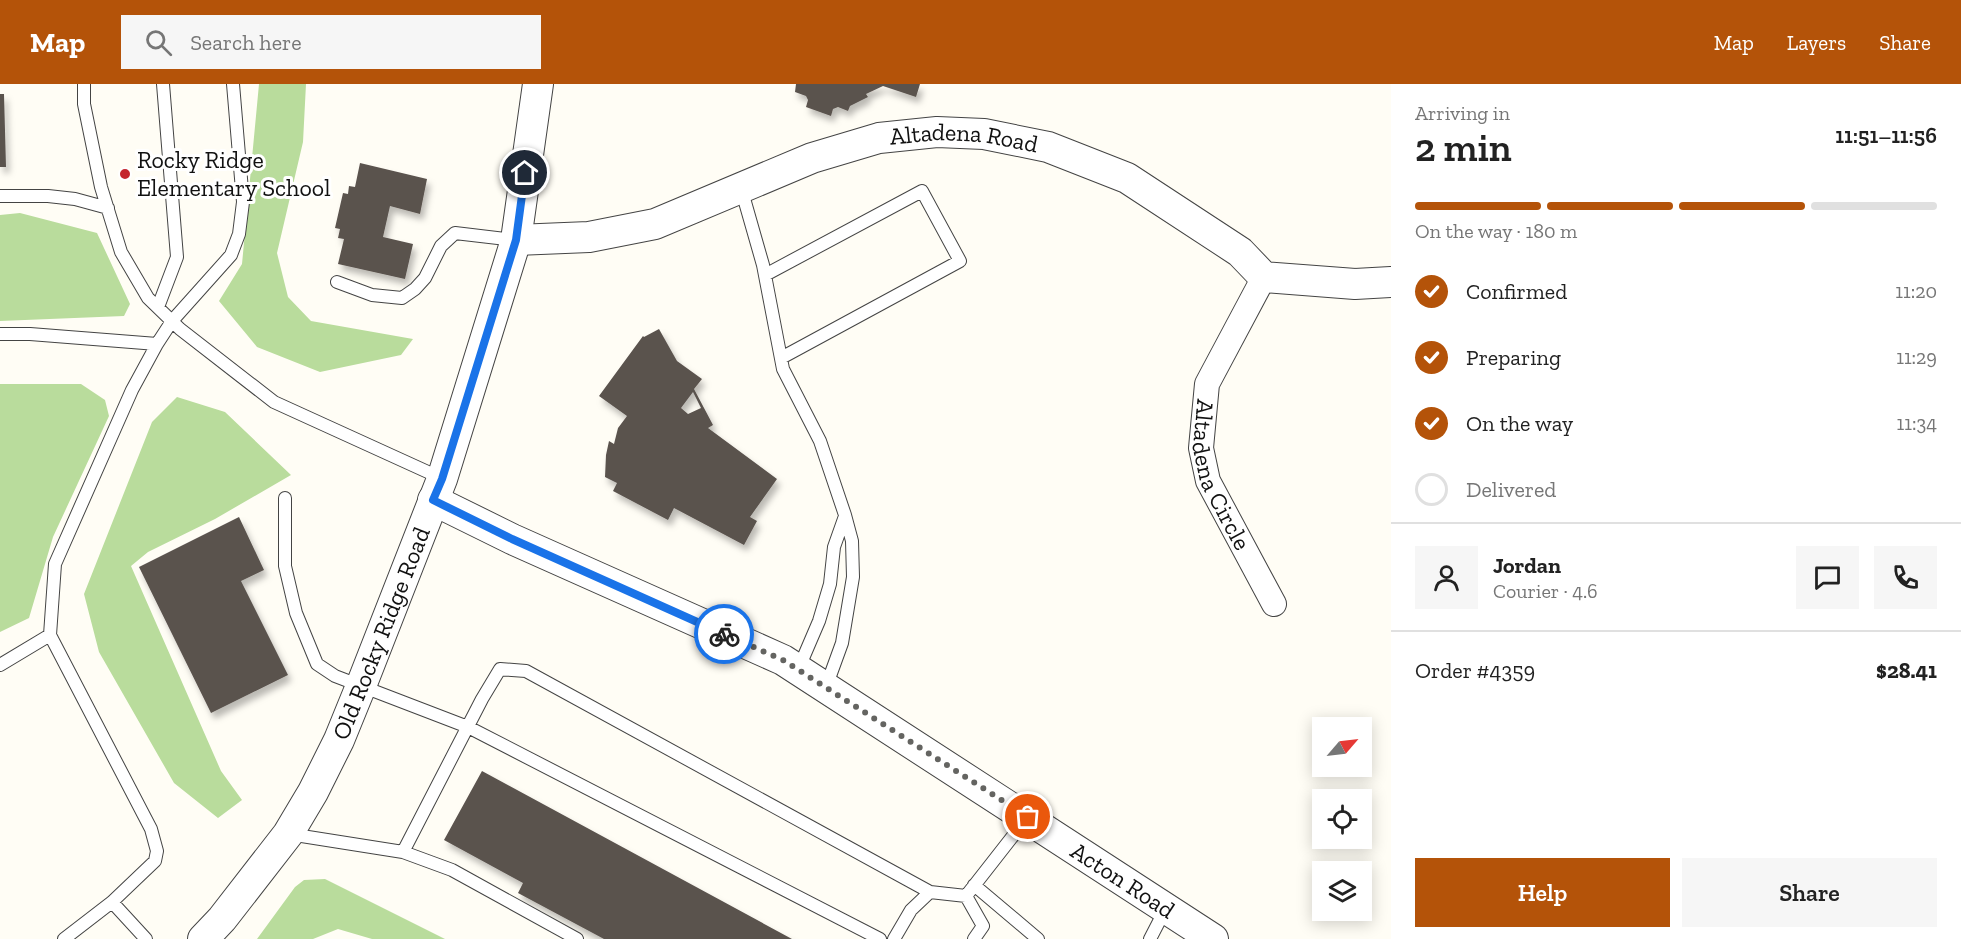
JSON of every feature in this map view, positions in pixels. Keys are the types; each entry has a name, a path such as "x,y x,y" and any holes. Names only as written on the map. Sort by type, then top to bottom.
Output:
{"street":[{"name":"Old Rocky Ridge Road","path":"203,939 222,919 288,834 313,792 339,740 361,686 438,489 516,240 538,84"},
{"name":"Altadena Road","path":"516,240 590,237 655,224 812,158 879,138 937,132 984,134 1048,147 1127,178 1240,252 1264,277"},
{"path":"1264,277 1355,284 1391,282"},
{"name":"Altadena Circle","path":"1264,277 1207,384 1202,448 1208,481 1274,604"},
{"name":"Acton Road","path":"438,489 512,539 783,660 1213,939"}],"lane":[{"path":"84,84 84,104 101,187 121,252 148,298 180,329 274,402 438,489"},
{"path":"158,307 177,257 163,84"},
{"path":"64,939 112,902 155,861 158,851 155,840 50,635 54,564 132,390 157,344 172,321 231,255 239,234 243,202 233,84"},
{"path":"741,188 765,275 783,369 820,441 852,541 853,577 842,643 826,687"},
{"path":"765,275 922,191 960,261 781,358"},
{"path":"0,196 48,196 75,199 108,208"},
{"path":"337,282 372,295 402,298 425,278 441,246 455,233 516,240"},
{"path":"0,334 30,334 157,344"},
{"path":"285,498 285,566 296,613 317,664 335,676 468,727 880,939"},
{"path":"798,670 819,621 830,584 834,547 845,515"},
{"path":"0,664 50,635"},
{"path":"403,852 500,669 526,671 930,892 966,896"},
{"path":"966,896 1028,817"},
{"path":"288,834 403,852 452,870 577,939"},
{"path":"974,885 1038,939"},
{"path":"894,939 911,910 930,892"},
{"path":"966,896 984,926 974,939"},
{"path":"112,902 146,939"},
{"path":"1150,939 1167,908"}],"green space":[{"path":"259,84 306,84 303,142 277,253 288,297 311,321 413,339 401,355 320,372 257,347 219,301 242,264"},
{"path":"20,213 97,233 130,304 124,316 0,321 0,215"},
{"path":"0,384 81,384 105,400 109,416 53,537 29,618 0,632"},
{"path":"177,397 225,412 291,475 215,519 148,552 131,566 221,771 242,800 218,818 174,783 99,652 84,594 152,422"},
{"path":"325,879 445,939 372,939 338,929 313,939 257,939 295,887 304,880"}],"building":[{"path":"796,84 920,84 916,97 883,86 866,94 868,97 850,106 848,111 838,107 833,109 831,116 806,107 808,100 806,96 795,92"},
{"path":"0,94 4,94 6,167 0,167"},
{"path":"360,163 427,179 420,214 390,206 383,237 413,244 405,279 338,264 344,239 338,238 340,229 335,228 343,193 348,194 349,186 355,187"},
{"path":"659,329 677,361 702,379 694,389 713,425 708,428 777,479 750,517 757,521 744,545 674,508 668,520 613,491 617,483 605,477 609,441 614,444 618,428 627,416 599,396 644,337","holes":["693,392 701,408 688,414 681,408"]},
{"path":"239,517 264,570 241,581 288,675 211,713 139,567"},
{"path":"482,771 792,939 604,939 518,893 523,883 444,840"}],"way so far":[{"path":"724,634 783,660 1028,817"}],"place":[{"name":"Rocky Ridge Elementary School","path":"125,174"}],"route":[{"path":"525,173 516,240 442,479 433,500 512,539 724,634"}]}
